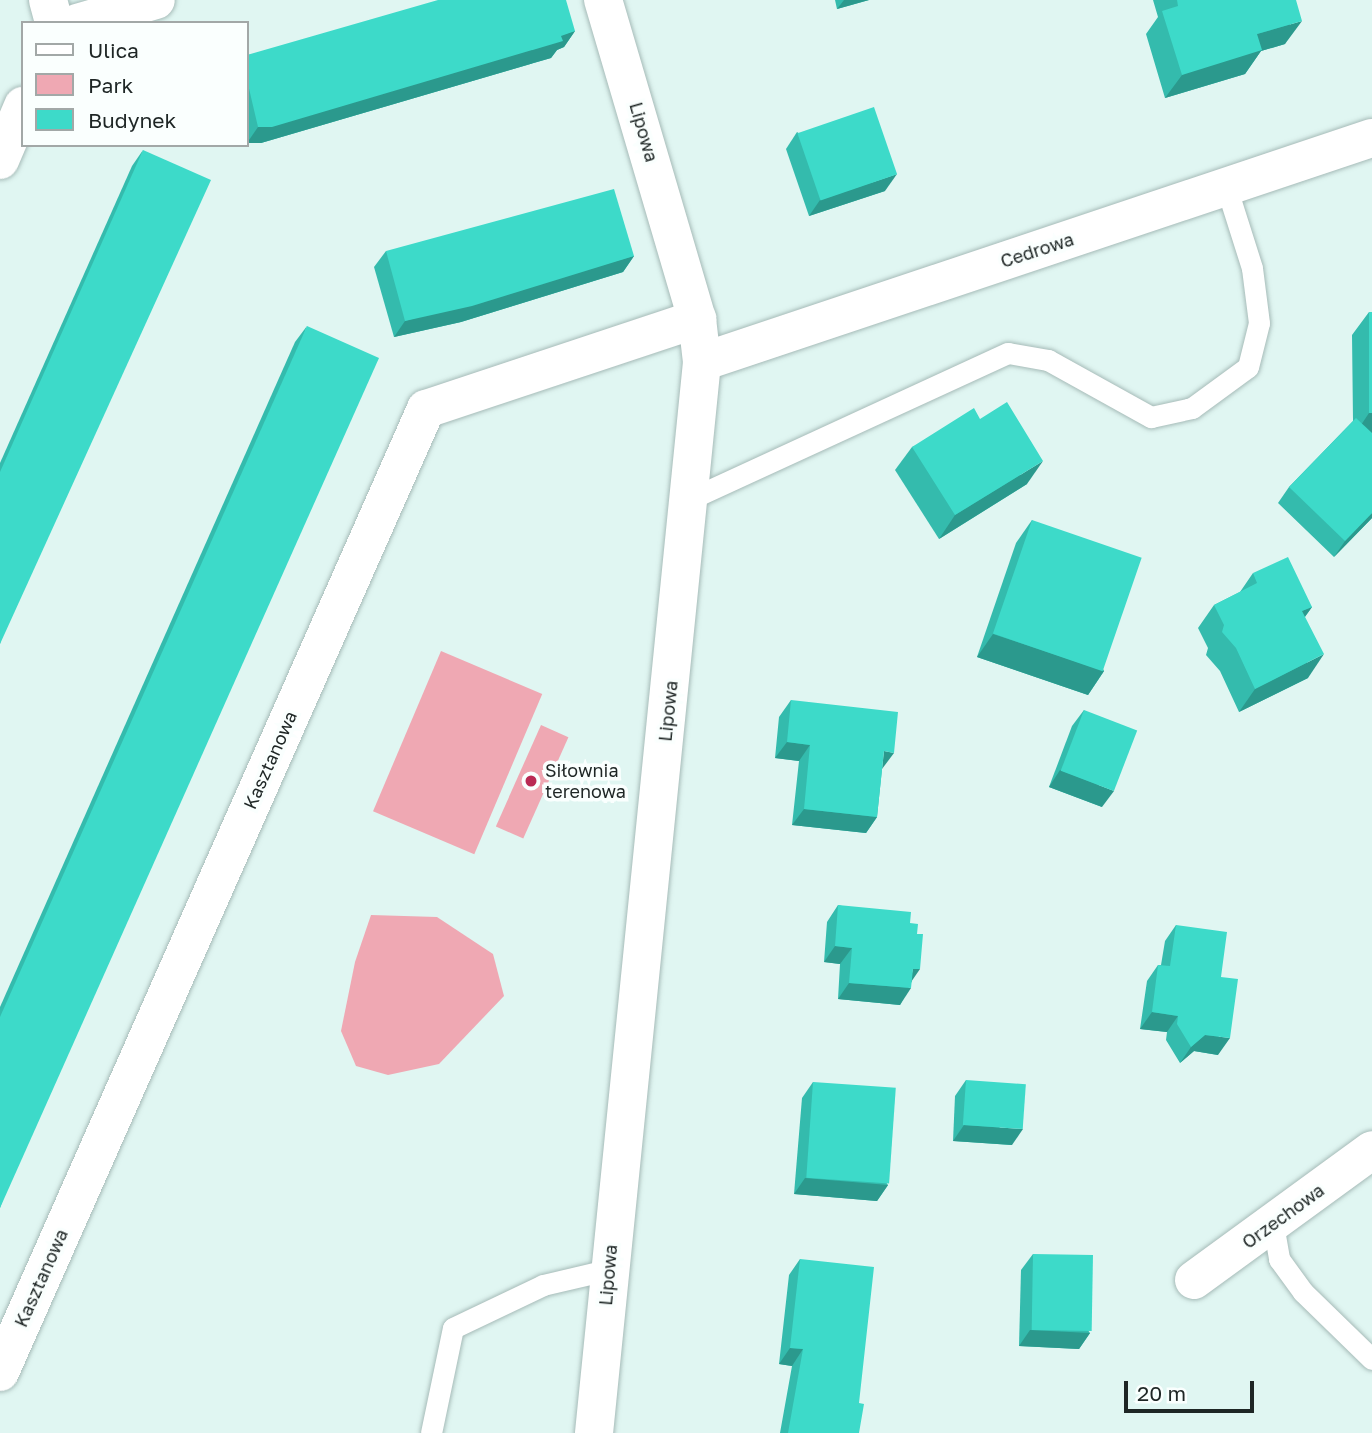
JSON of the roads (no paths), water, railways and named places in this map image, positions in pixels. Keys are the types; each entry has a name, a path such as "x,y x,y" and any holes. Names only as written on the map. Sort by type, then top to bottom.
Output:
{"street":[{"path":"48,0 53,21"},
{"path":"84,21 156,0"},
{"name":"Lipowa","path":"594,1433 607,1269 702,362 697,320 603,0"},
{"path":"0,160 21,111"},
{"name":"Cedrowa","path":"702,362 1372,138"},
{"name":"Kasztanowa","path":"0,1371 426,409 697,320"},
{"name":"Orzechowa","path":"1194,1280 1372,1150"}],"lane":[{"path":"688,500 1008,353 1048,360 1151,417 1192,408 1248,367 1259,323 1252,268 1226,186"},
{"path":"1273,1224 1279,1259 1303,1292 1372,1359"},
{"path":"431,1433 453,1328 543,1285 607,1269"}],"place":[{"name":"Siłownia terenowa","path":"531,781"}]}
